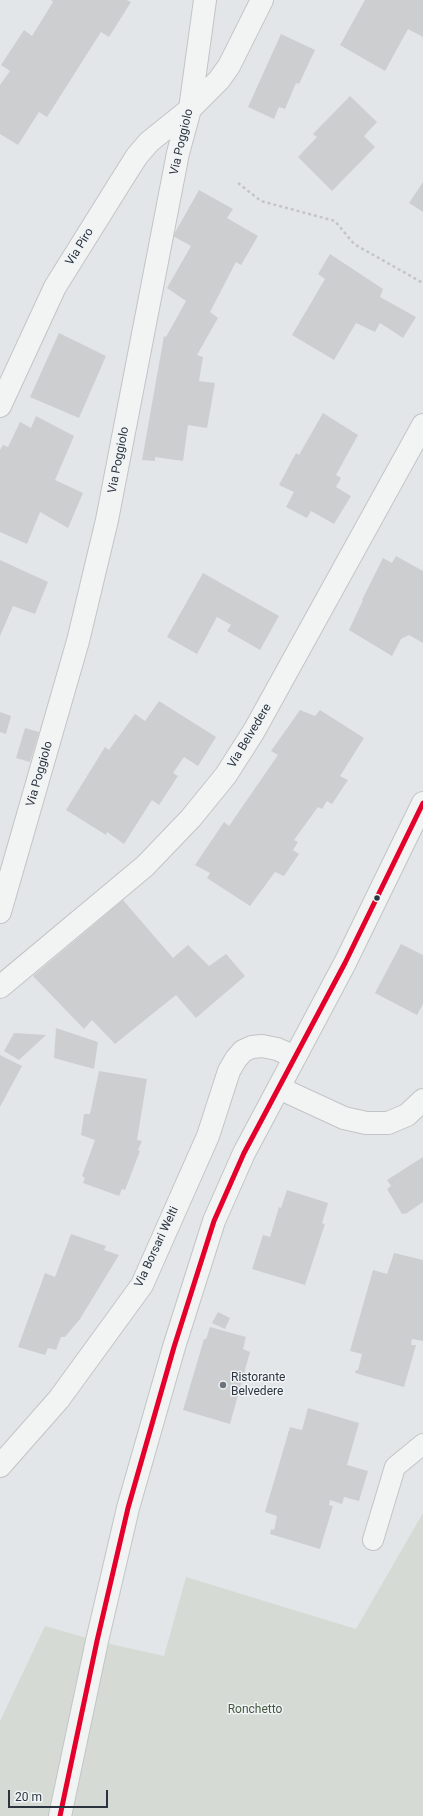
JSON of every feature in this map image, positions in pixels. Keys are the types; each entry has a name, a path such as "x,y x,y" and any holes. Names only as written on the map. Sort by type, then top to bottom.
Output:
{"street":[{"name":"Via Poggiolo","path":"0,912 78,641 108,520 178,153 190,109 205,0"},
{"name":"Via Piro","path":"0,406 55,287 137,156 149,142 190,109 219,80 229,66 262,0"},
{"name":"Via Belvedere","path":"0,987 145,866 191,818 226,775 254,731 423,425"},
{"path":"60,1816 97,1641 128,1508 174,1347 214,1221 244,1153 345,962 423,803"},
{"name":"Via Borsari Welti","path":"0,1466 59,1399 142,1285 208,1136 229,1071 236,1059 243,1051 252,1047 262,1046 277,1049 295,1057"},
{"path":"279,1088 344,1118 366,1123 388,1123 407,1115 423,1100"}],"lane":[{"path":"373,1540 396,1467 423,1444"}],"path":[{"path":"238,183 261,201 335,221 354,244 423,282"}],"green space":[{"name":"Ronchetto","path":"423,1513 423,1816 0,1816 0,1721 45,1626 97,1641 164,1656 186,1577 356,1629"}],"building":[{"path":"51,0 127,0 131,2 109,37 101,32 47,117 39,112 18,145 0,134 0,85 10,71 1,65 24,30 32,36 53,2"},
{"path":"365,0 423,0 423,37 408,29 385,71 340,45"},
{"path":"281,34 315,50 299,84 296,83 285,109 279,107 274,119 248,107"},
{"path":"350,96 377,122 364,136 375,147 332,191 298,157 317,137 313,134"},
{"path":"423,182 423,212 409,203"},
{"path":"199,190 233,209 227,218 258,236 241,265 236,262 210,312 218,318 197,355 203,357 199,381 215,383 207,428 188,425 183,461 155,457 155,461 142,460 164,336 166,337 186,301 167,288 191,246 173,236"},
{"path":"330,254 383,289 380,297 416,317 403,338 380,323 375,332 356,323 334,360 292,335 325,279 318,274"},
{"path":"59,333 106,356 79,418 30,397"},
{"path":"323,413 358,435 336,475 341,478 336,487 351,496 334,524 311,511 307,518 286,507 294,492 279,485 296,453 299,455"},
{"path":"36,416 74,436 55,480 83,493 68,528 40,512 27,544 0,532 0,450 3,445 8,447 20,422 31,428"},
{"path":"396,556 423,571 423,643 409,635 401,639 392,656 349,630 383,558 392,563"},
{"path":"0,560 48,582 35,614 13,606 0,636"},
{"path":"203,573 279,616 260,650 227,631 231,625 217,617 197,654 167,637"},
{"path":"159,701 216,737 198,766 184,757 173,773 178,776 159,805 152,800 124,844 107,832 106,835 66,810 105,747 109,750 135,714 145,721"},
{"path":"300,710 315,716 320,710 364,738 340,776 348,780 332,804 327,801 322,809 318,807 294,840 298,842 293,850 299,854 284,876 275,872 250,906 207,878 210,873 195,865 224,822 229,826 278,755 271,751"},
{"path":"0,712 11,716 6,734 0,732"},
{"path":"25,728 39,732 30,762 16,758"},
{"path":"123,900 173,958 188,945 209,966 226,954 245,976 196,1018 176,995 115,1044 92,1020 84,1029 33,976"},
{"path":"401,944 423,955 423,1004 417,1015 375,993"},
{"path":"56,1028 98,1042 94,1069 54,1058"},
{"path":"14,1033 46,1035 19,1060 4,1051"},
{"path":"0,1055 22,1066 0,1107"},
{"path":"99,1071 147,1079 137,1140 142,1141 138,1150 140,1151 125,1190 122,1189 119,1196 83,1183 85,1178 82,1176 95,1140 81,1135 84,1114 90,1114"},
{"path":"423,1157 423,1202 407,1213 402,1214 387,1189 391,1186 387,1180"},
{"path":"287,1190 328,1203 322,1223 325,1224 305,1285 252,1269 263,1235 270,1237 279,1207 281,1208"},
{"path":"71,1234 106,1246 104,1250 119,1255 80,1319 65,1337 61,1337 56,1350 48,1348 45,1355 18,1347 45,1273 55,1277"},
{"path":"394,1253 423,1260 423,1341 412,1339 411,1345 416,1345 404,1387 355,1373 356,1370 358,1370 362,1354 350,1351 373,1270 387,1274"},
{"path":"218,1312 230,1318 225,1329 212,1323"},
{"path":"210,1327 246,1337 243,1349 250,1352 230,1424 183,1410 204,1339 206,1339"},
{"path":"308,1408 359,1423 347,1465 368,1471 359,1501 344,1497 342,1504 330,1500 329,1505 333,1506 320,1549 270,1534 271,1529 274,1530 277,1516 265,1512 290,1427 302,1430"}],"transit line":[{"path":"60,1816 97,1641 128,1508 174,1347 214,1221 244,1153 345,963 423,803"}],"place":[{"name":"Ristorante Belvedere","path":"223,1385"}]}
